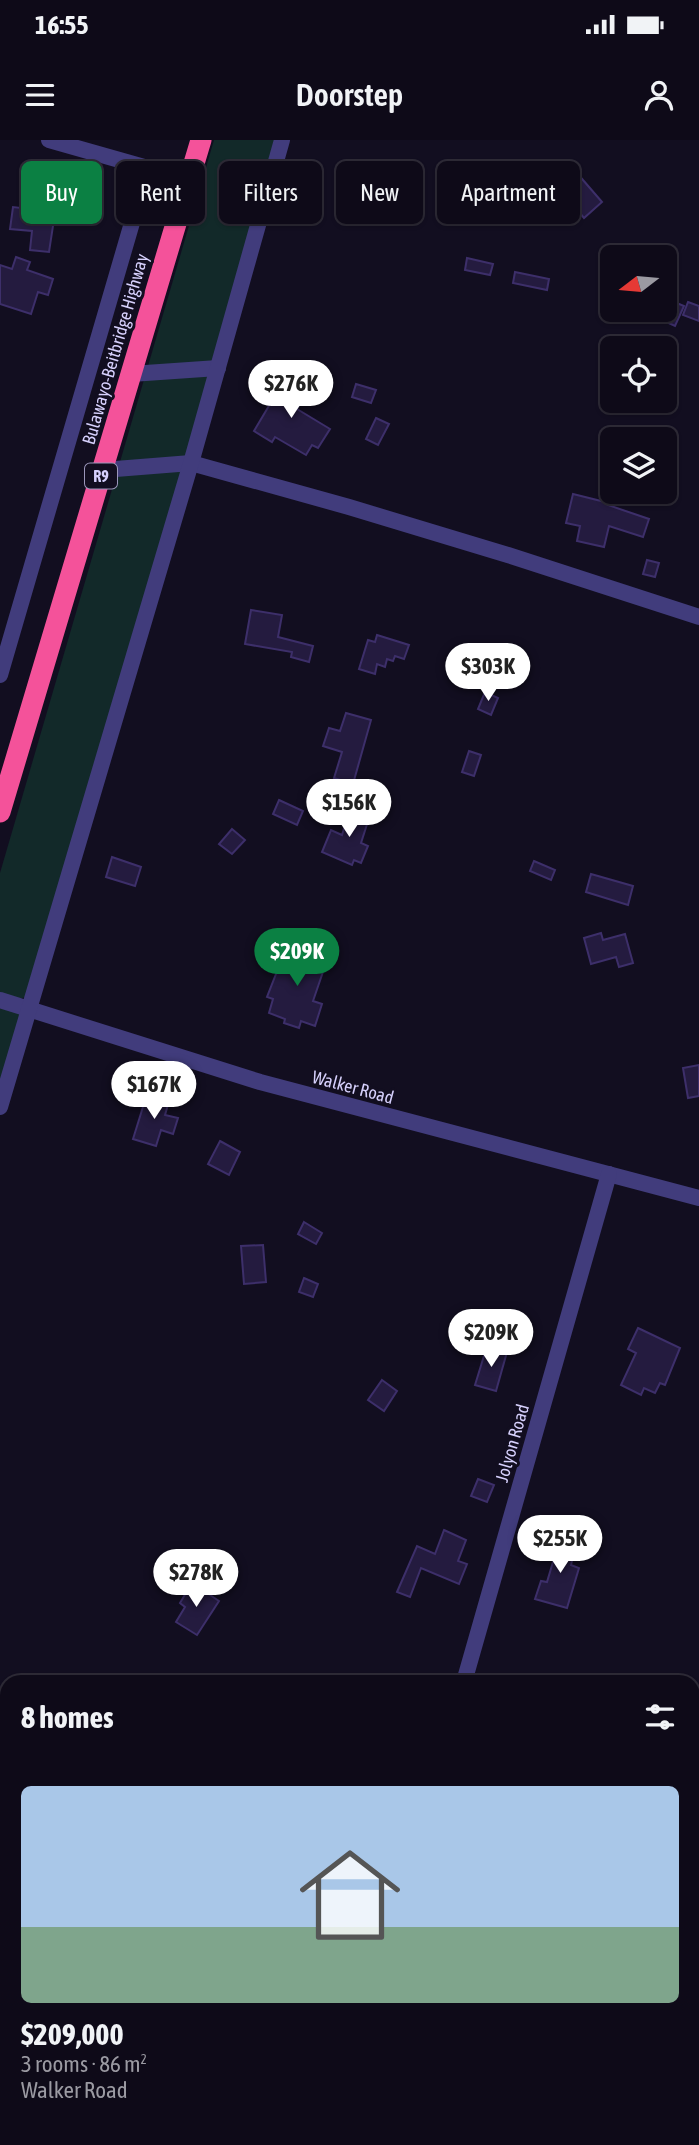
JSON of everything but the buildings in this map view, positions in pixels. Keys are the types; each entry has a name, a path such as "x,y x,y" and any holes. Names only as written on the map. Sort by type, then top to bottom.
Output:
{"highway":[{"name":"Bulawayo-Beitbridge Highway","path":"195,161 201,140"},
{"name":"Bulawayo-Beitbridge Highway","path":"0,813 177,224"}],"street":[{"path":"49,140 123,161"},
{"path":"0,1107 191,463 282,140"},
{"path":"0,675 132,224"},
{"path":"131,374 218,368"},
{"path":"103,470 191,463 482,547 699,617"},
{"name":"Walker Road","path":"0,1000 260,1082 699,1198"},
{"name":"Jolyon Road","path":"466,1675 609,1174"}],"green space":[{"path":"214,140 276,140 270,161 219,161 219,224 253,224 184,470 28,996 20,999 0,993 0,873 189,224 205,224 205,171"},
{"path":"0,1005 24,1012 0,1094"}]}
